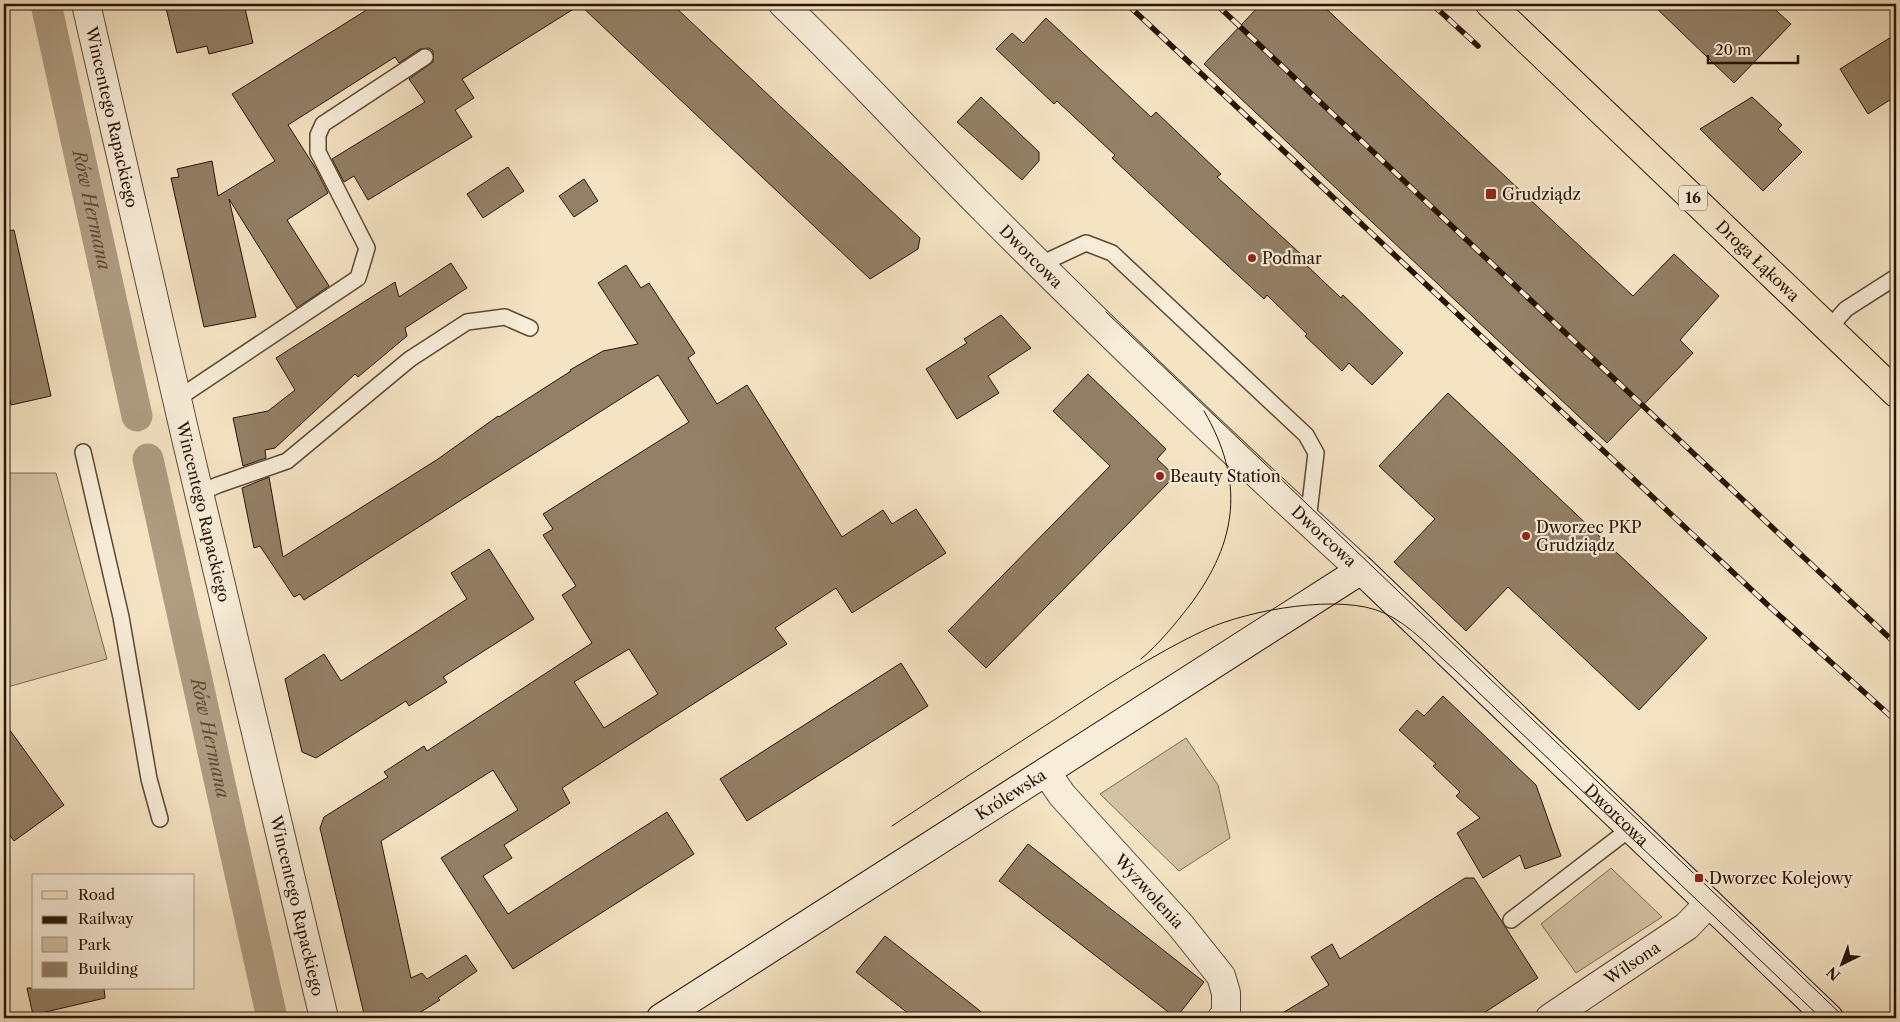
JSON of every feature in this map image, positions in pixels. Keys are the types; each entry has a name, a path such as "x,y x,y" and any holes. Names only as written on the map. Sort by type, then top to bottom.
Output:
{"main road":[{"name":"Droga Łąkowa","path":"1490,4 1896,392"}],"street":[{"name":"Wincentego Rapackiego","path":"86,4 199,494 324,1018"},
{"name":"Dworcowa","path":"783,4 1041,264 1830,1018"},
{"name":"Królewska","path":"661,1018 1361,570"},
{"name":"Wyzwolenia","path":"1046,772 1062,795 1182,926 1221,976 1226,993 1226,1014 1222,1018"},
{"name":"Wilsona","path":"1550,1018 1687,926 1709,903"}],"lane":[{"path":"177,400 358,278 367,248 318,152 318,135 323,124 425,56"},
{"path":"1041,264 1086,243 1112,253 1254,384 1306,435 1316,453 1308,521"},
{"path":"1829,328 1846,309 1896,277"},
{"path":"199,494 218,485 287,461 410,360 467,322 505,316 530,328"},
{"path":"83,452 121,616 150,779 160,819"},
{"path":"1512,920 1631,828"}],"green space":[{"path":"4,473 56,473 107,659 4,688"},
{"path":"1186,738 1218,785 1230,838 1179,871 1100,794"},
{"path":"1611,868 1662,917 1576,973 1541,924"}],"building":[{"path":"165,4 244,4 253,43 209,54 207,46 177,53"},
{"path":"362,4 672,4 920,238 918,249 870,279 580,5 462,79 474,98 455,110 472,137 368,200 354,176 344,182 332,159 425,102 409,79 433,62 433,51 429,48 420,49 399,63 395,57 288,125 316,169 328,193 287,220 329,286 297,308 229,199 256,317 204,327 171,178 179,177 177,169 212,161 218,196 275,161 232,94 365,11"},
{"path":"1261,4 1321,4 1633,296 1674,254 1719,296 1680,340 1693,353 1607,443 1204,64"},
{"path":"1652,4 1769,4 1791,24 1734,83"},
{"path":"1046,18 1151,117 1156,112 1221,174 1217,177 1304,257 1301,260 1341,298 1343,295 1403,353 1372,385 1349,363 1342,371 1305,336 1307,334 1267,295 1264,299 1112,158 1115,155 1057,101 1054,104 996,49 1012,33 1023,43"},
{"path":"1896,34 1896,96 1868,114 1840,69"},
{"path":"981,97 1039,152 1039,161 1022,180 957,122"},
{"path":"1752,97 1782,125 1778,129 1802,152 1763,191 1700,129"},
{"path":"508,167 524,191 483,218 467,194"},
{"path":"584,179 598,201 574,217 559,196"},
{"path":"14,230 51,396 11,405 4,372 4,231"},
{"path":"451,263 467,288 405,328 407,336 358,377 355,374 275,448 265,450 266,458 243,466 233,418 268,411 295,390 276,358 395,282 399,297"},
{"path":"626,265 641,288 649,283 695,353 688,358 717,404 747,385 842,537 883,510 892,524 916,509 946,553 852,613 836,588 775,628 787,644 562,788 570,803 504,845 512,858 483,876 508,914 667,812 694,854 513,969 441,858 518,810 493,770 381,841 411,978 422,973 427,979 466,955 477,971 438,998 440,1000 411,1018 365,1018 320,828 324,817 388,777 384,772 424,746 427,751 592,643 562,595 576,586 543,535 553,529 543,514 689,422 658,375 304,600 300,594 294,597 260,546 254,548 242,488 269,477 283,557 438,459 498,416 570,370 603,351 638,344 598,283","holes":["629,649 658,694 604,728 574,682"]},
{"path":"1001,315 1031,348 988,376 999,393 957,419 926,369 967,343 964,339"},
{"path":"1088,374 1166,449 1157,459 1175,476 986,668 948,631 1110,466 1053,411"},
{"name":"Dworzec PKP Grudziądz","path":"1448,393 1707,638 1639,710 1508,587 1466,631 1394,562 1435,519 1379,466"},
{"path":"489,549 534,619 443,677 447,682 409,706 406,701 316,758 302,752 285,679 324,654 341,681 467,599 451,573"},
{"path":"901,663 928,706 747,821 720,779"},
{"path":"1443,696 1536,785 1561,856 1525,869 1520,855 1483,878 1457,833 1480,818 1456,796 1460,792 1433,766 1436,764 1399,730 1417,710 1424,716"},
{"path":"4,722 64,805 14,841 4,827"},
{"path":"1028,844 1204,982 1176,1018 999,881"},
{"path":"1465,878 1474,878 1538,978 1476,1018 1274,1018 1329,985 1311,957 1332,944 1340,959"},
{"path":"885,936 989,1018 914,1018 856,972"},
{"path":"27,988 32,988 32,990 104,990 105,998 33,1015"}],"waterway":[{"name":"Rów Hermana","path":"46,4 137,416"},
{"name":"Rów Hermana","path":"148,459 272,1018"}],"tram line":[{"path":"1106,312 1845,1018"},
{"path":"1141,659 1161,640 1190,605 1218,558 1226,534 1230,510 1230,486 1226,462 1217,437 1204,411"},
{"path":"892,826 1129,672 1167,649 1207,629 1246,616 1295,606 1344,604 1366,607 1394,618 1421,639 1821,1018"}],"railway":[{"path":"1127,4 1771,608 1896,721"},
{"path":"1216,4 1896,644"},
{"path":"1432,4 1478,46"}],"place":[{"name":"Grudziądz","path":"1491,194"},
{"name":"Podmar","path":"1252,258"},
{"name":"Beauty Station","path":"1160,476"},
{"name":"Dworzec PKP Grudziądz","path":"1526,536"},
{"name":"Dworzec Kolejowy","path":"1699,878"}]}
